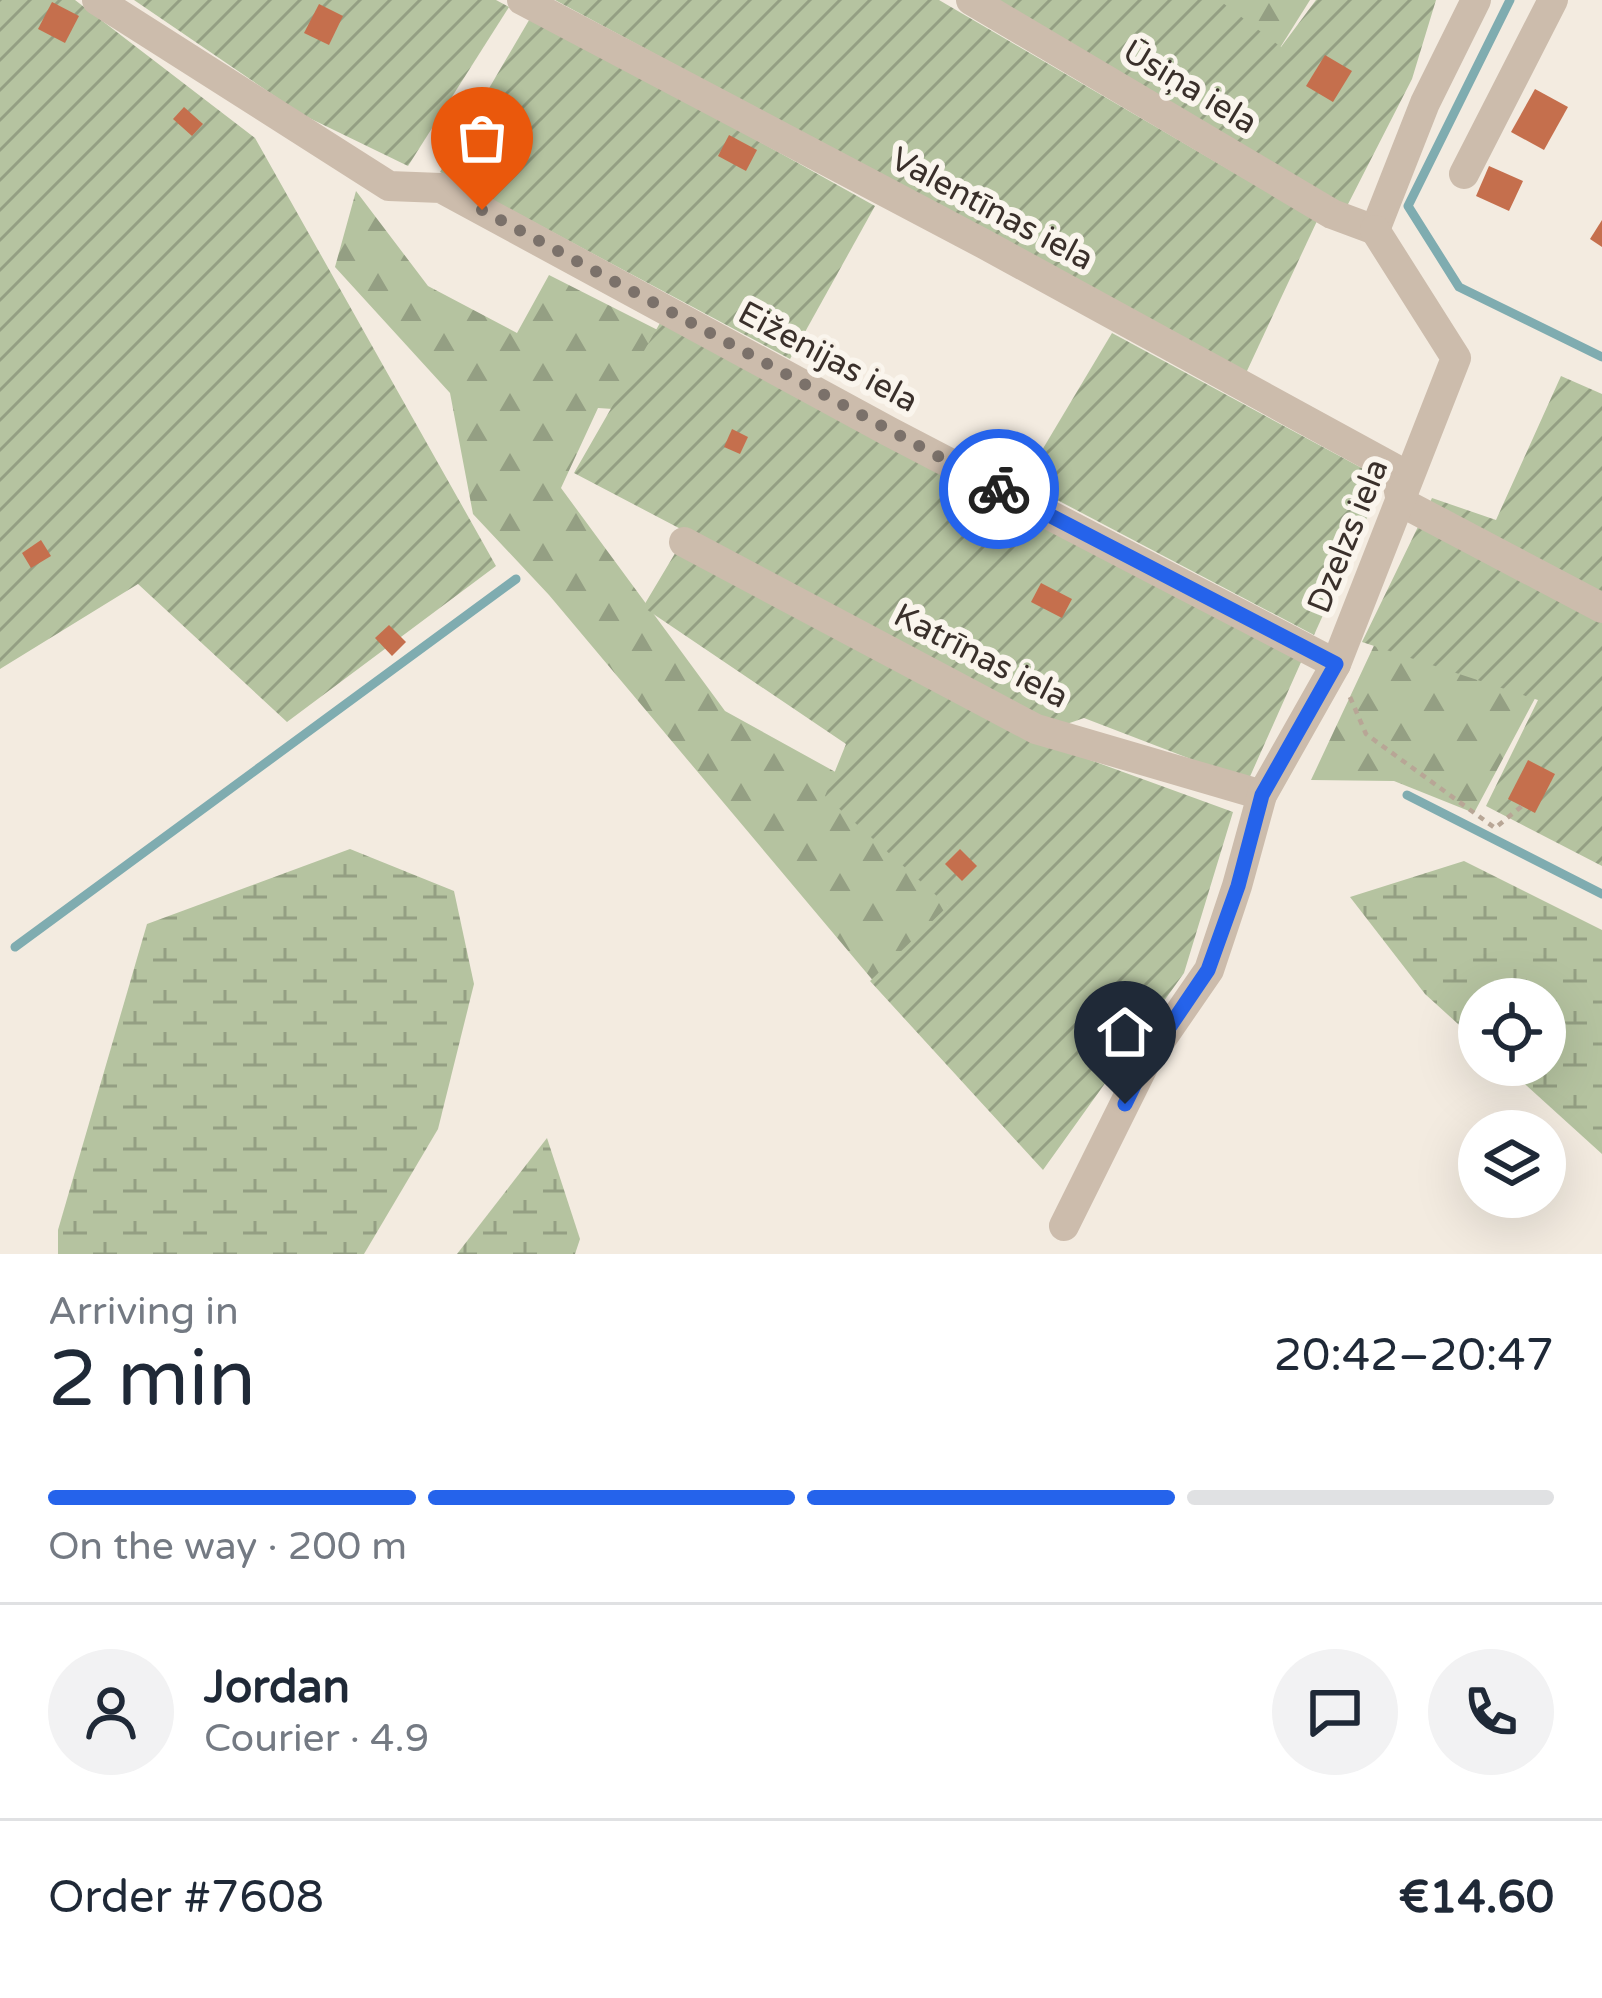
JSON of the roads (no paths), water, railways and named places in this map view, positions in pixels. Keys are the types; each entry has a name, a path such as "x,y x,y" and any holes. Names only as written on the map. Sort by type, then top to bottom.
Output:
{"street":[{"name":"Eiženijas iela","path":"97,0 389,186 441,188 890,432 1336,664"},
{"name":"Valentīnas iela","path":"522,0 984,244 1395,469 1401,502"},
{"name":"Ūsiņa iela","path":"971,0 1332,214 1375,230"},
{"path":"1375,230 1425,103 1476,0"},
{"path":"1464,174 1553,0"},
{"name":"Dzelzs iela","path":"1064,1226 1145,1063 1208,970 1238,886 1262,795 1336,664 1456,358 1375,230"},
{"path":"1401,502 1602,608"},
{"name":"Katrīnas iela","path":"684,542 1036,728 1262,795"}],"waterway":[{"path":"1510,0 1408,206 1459,287 1602,357"},
{"path":"15,947 516,579"},
{"path":"1407,795 1602,894"}]}
